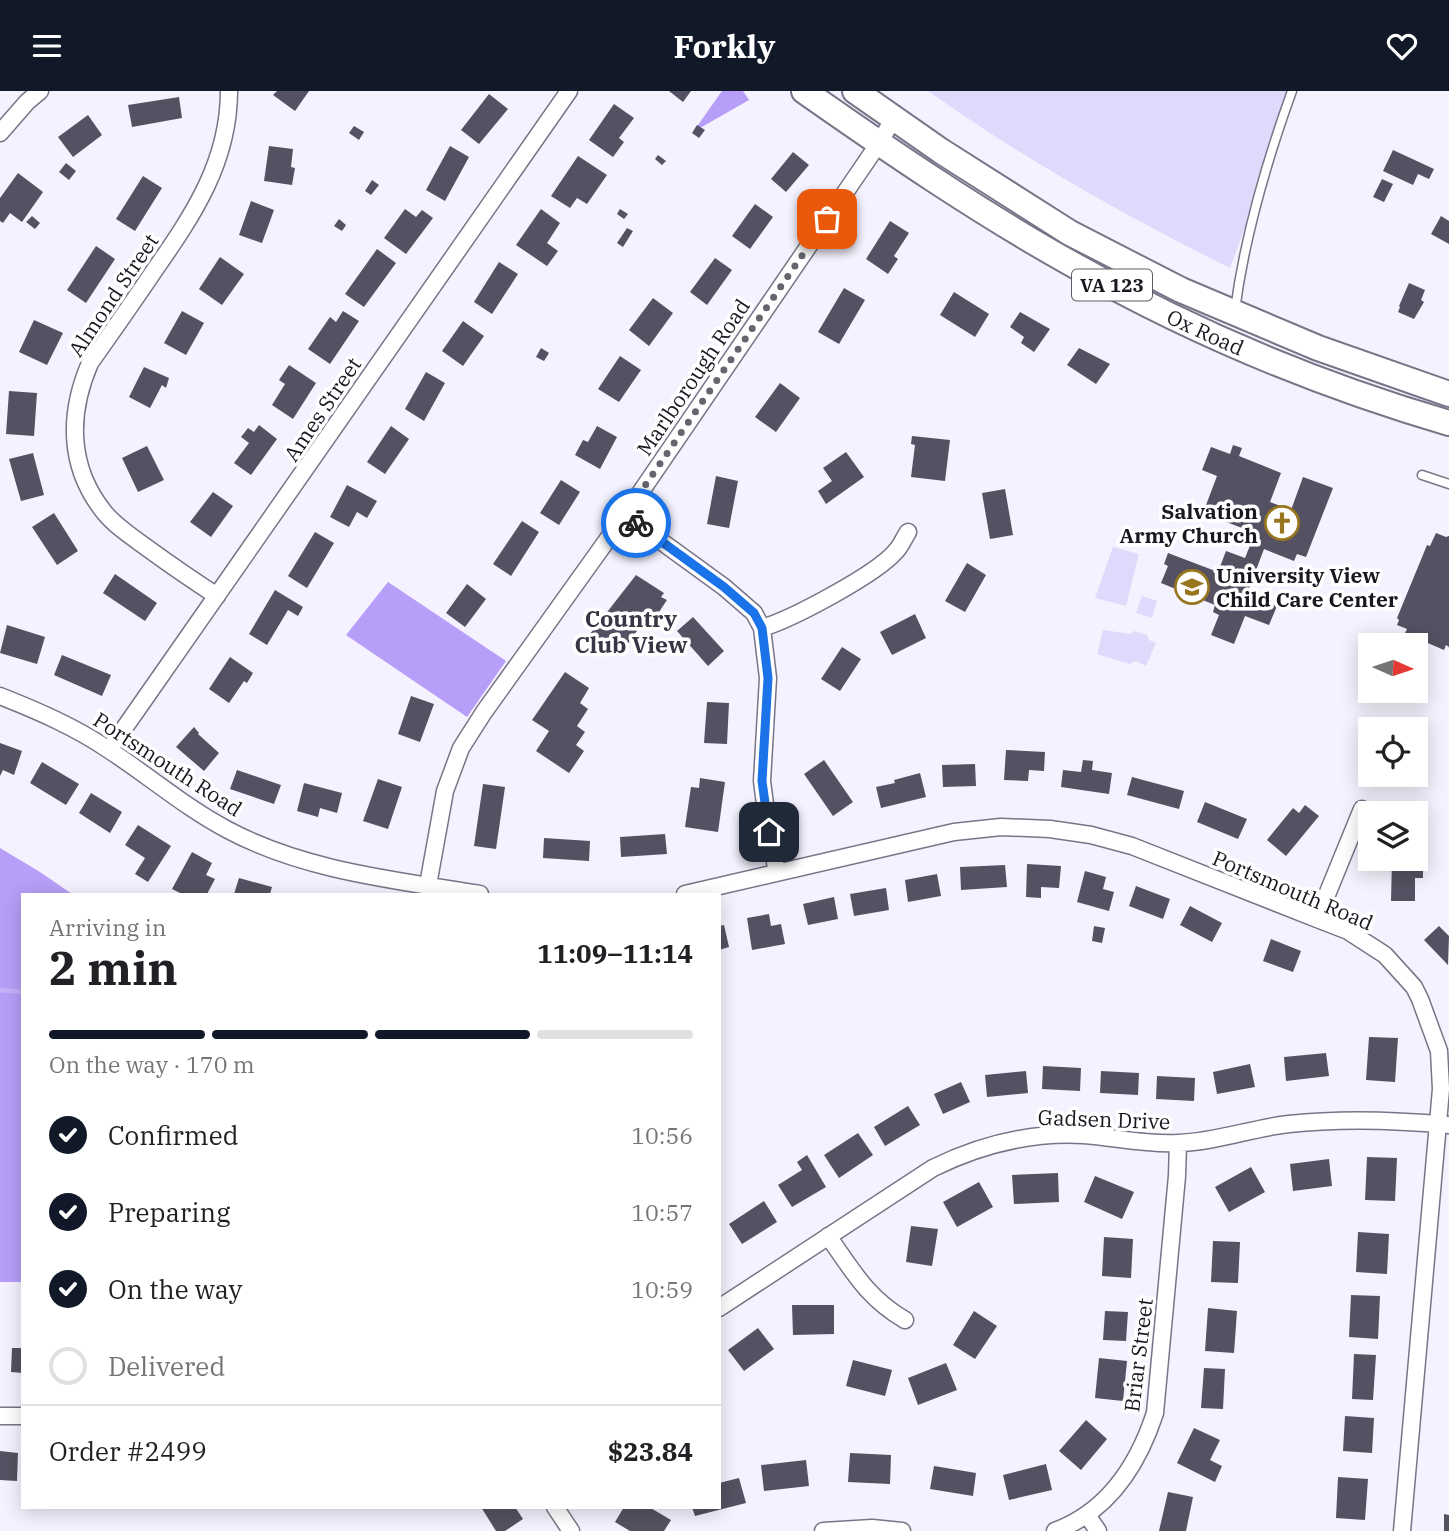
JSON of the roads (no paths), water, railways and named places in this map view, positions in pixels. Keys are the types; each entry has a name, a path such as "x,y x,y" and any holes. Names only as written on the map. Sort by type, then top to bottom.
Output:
{"main road":[{"name":"Ox Road","path":"804,91 971,205 1073,265 1164,312 1279,364 1449,423"},
{"name":"Ox Road","path":"855,91 1070,233 1181,290 1318,348 1449,394"}],"street":[{"path":"0,133 40,91"},
{"name":"Almond Street","path":"217,596 124,531 105,514 84,476 74,427 79,387 90,363 190,219 205,193 224,140 229,91"},
{"name":"Ames Street","path":"109,750 569,91"},
{"name":"Marlborough Road","path":"428,885 445,791 461,748 625,515 894,118"},
{"path":"625,515 724,587 754,613 762,628 768,678 762,781 777,873"},
{"path":"762,628 796,614 879,567 896,551 908,532"},
{"name":"Portsmouth Road","path":"0,696 39,711 109,750 200,814 263,846 332,868 474,893"},
{"path":"1317,919 1358,819"},
{"name":"Portsmouth Road","path":"689,893 954,832 1000,827 1050,829 1091,835 1132,846 1348,931 1385,955 1414,987 1436,1037 1443,1125 1402,1531"},
{"name":"Gadsen Drive","path":"721,1307 933,1168 992,1144 1024,1137 1061,1134 1178,1143 1286,1124 1342,1120 1443,1125"},
{"name":"Briar Street","path":"1055,1531 1087,1515 1118,1486 1133,1466 1155,1413 1178,1143"},
{"path":"828,1236 870,1295 905,1320"},
{"path":"0,1416 21,1416"},
{"path":"556,1509 570,1531"},
{"path":"1087,1515 1098,1531"},
{"path":"823,1531 872,1528 902,1531"}],"lane":[{"path":"1234,313 1259,191 1292,91"},
{"path":"1422,475 1449,484"}],"waterway":[{"path":"0,990 21,992"}],"place":[{"name":"Salvation Army Church","path":"1282,523"},
{"name":"University View Child Care Center","path":"1192,587"}],"district":[{"name":"Country Club View","path":"631,631"}]}
